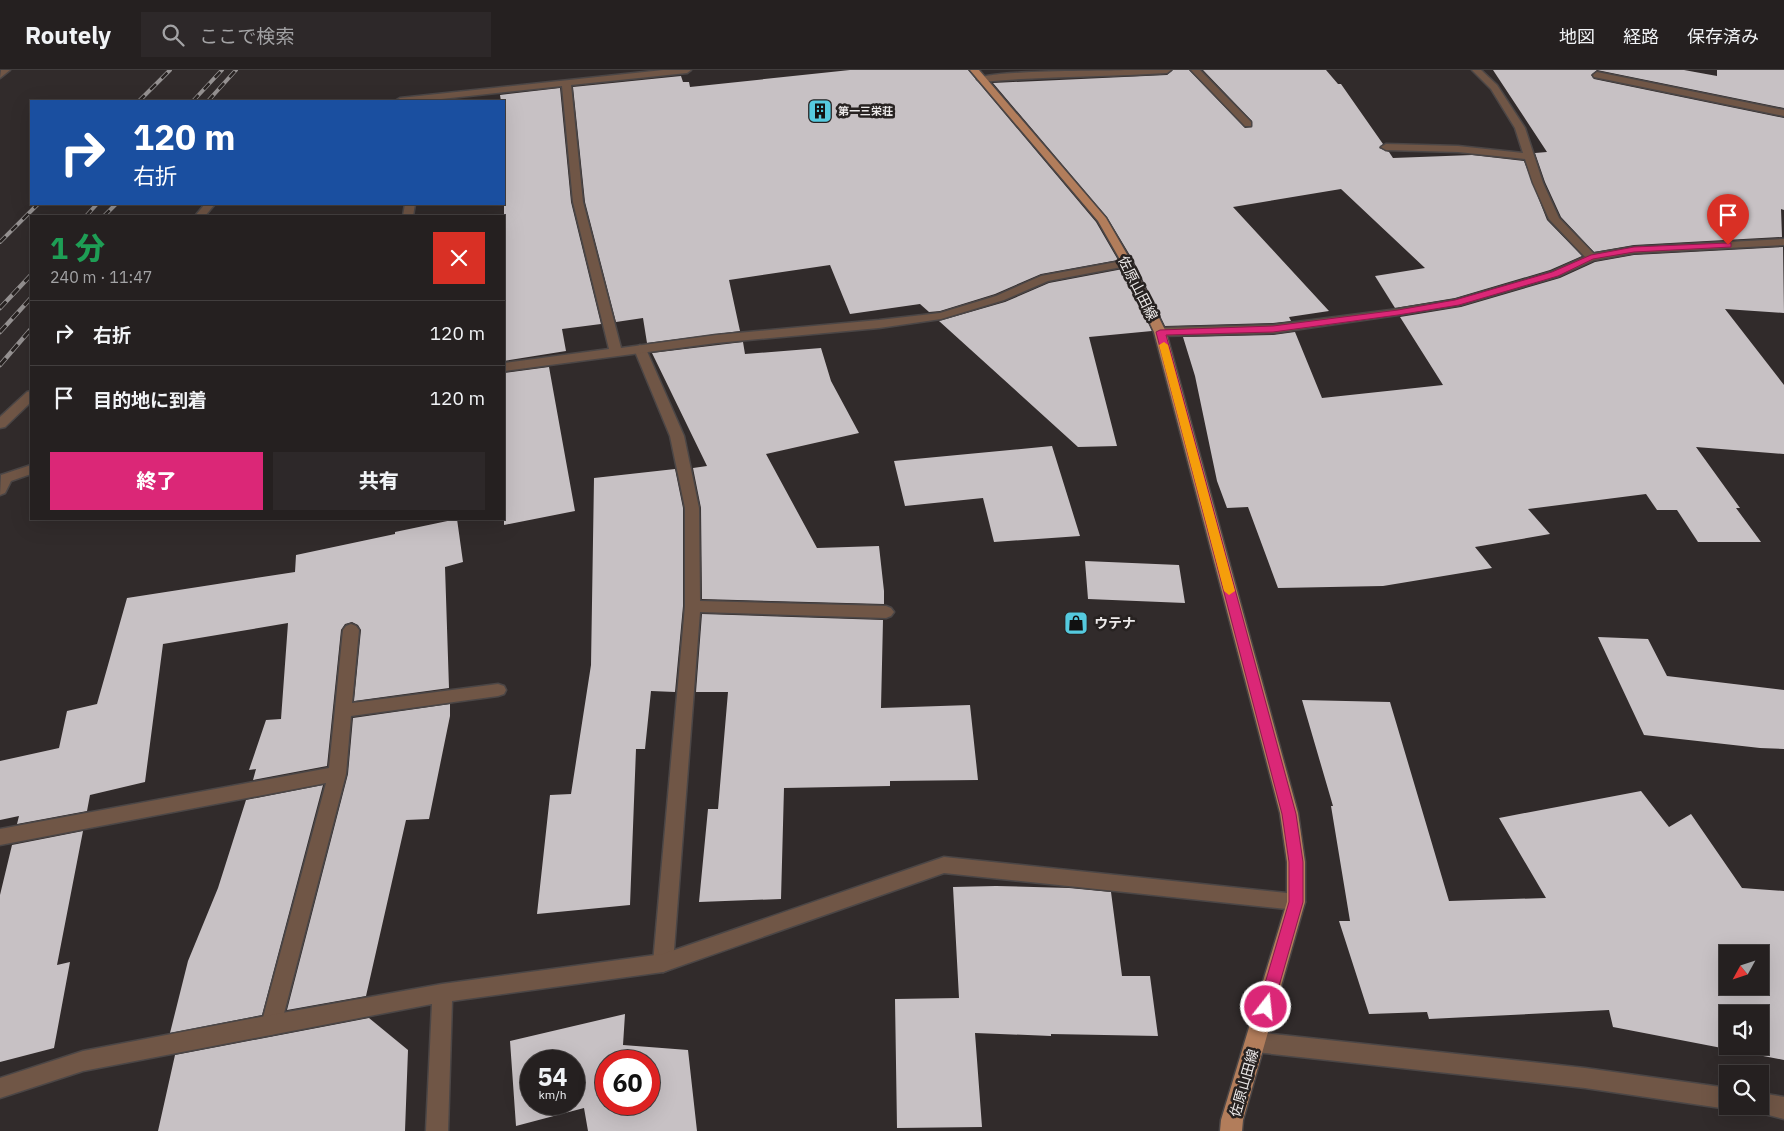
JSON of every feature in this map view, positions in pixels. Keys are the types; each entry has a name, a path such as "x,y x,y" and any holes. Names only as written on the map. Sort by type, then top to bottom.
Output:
{"main road":[{"name":"佐原山田線","path":"978,75 1102,220 1127,263 1160,332 1289,814 1296,862 1296,902 1232,1120 1231,1131"}],"street":[{"path":"0,75 6,70"},
{"path":"410,100 687,70"},
{"path":"978,75 1123,74 1167,70"},
{"path":"1195,70 1248,124"},
{"path":"1476,70 1494,87 1520,128 1538,184 1554,219 1591,257"},
{"path":"1598,75 1784,112"},
{"path":"566,84 578,202 616,352"},
{"path":"1386,147 1424,146 1476,149 1529,157"},
{"path":"201,215 209,205"},
{"path":"1160,332 1273,329 1456,303 1555,274 1591,257 1634,250 1784,242"},
{"path":"505,367 716,339 879,324 941,316 1000,298 1045,278 1127,263"},
{"path":"640,349 678,436 692,508 693,606 663,963"},
{"path":"0,424 30,396"},
{"path":"2,482 30,469"},
{"path":"693,606 886,612"},
{"path":"271,1025 337,774 351,630"},
{"path":"343,711 498,690"},
{"path":"0,837 337,774"},
{"path":"0,1088 84,1061 271,1025 442,993 663,963 944,865 1296,902"},
{"path":"437,1131 442,993"},
{"path":"1255,1042 1585,1078 1719,1098"},
{"path":"1769,1106 1784,1108"}],"building":[{"path":"850,70 968,70 1096,222 1118,260 1041,274 995,294 940,311 929,312 920,304 850,314 830,265 729,280 740,331 647,343 643,318 616,322 585,202 573,87 681,76 683,82 689,82 690,87"},
{"path":"1173,70 1189,70 1245,128 1252,127 1252,121 1203,70 1326,70 1338,84 1341,84 1383,144 1379,148 1389,152 1393,158 1472,155 1524,161 1547,220 1582,256 1550,270 1455,298 1395,308 1375,276 1425,268 1341,189 1233,207 1329,311 1289,317 1291,321 1273,323 1165,326 1134,262 1107,217 993,83 1167,75"},
{"path":"1493,70 1597,70 1591,75 1594,79 1784,118 1784,210 1781,209 1782,237 1634,245 1594,252 1561,217 1545,182 1535,153 1547,152"},
{"path":"1597,70 1684,70 1717,76 1717,70 1784,70 1784,108"},
{"path":"560,88 571,202 601,324 562,329 566,351 505,361 505,100 501,100 500,95"},
{"path":"1783,247 1784,313 1725,309 1784,385 1784,454 1696,447 1740,508 1736,508 1761,542 1698,542 1677,510 1657,510 1646,494 1528,509 1550,534 1475,547 1492,568 1383,586 1278,588 1248,507 1227,508 1217,481 1195,376 1183,337 1273,335 1295,332 1322,398 1443,385 1400,317 1461,307 1560,278 1595,262 1634,255"},
{"path":"1123,269 1152,331 1089,337 1117,446 1078,447 939,321 1005,302 1049,283"},
{"path":"743,342 745,354 821,348 831,381 859,433 766,454 817,548 879,546 884,604 702,599 701,508 693,468 707,466 652,353"},
{"path":"549,367 575,511 504,525 505,373"},
{"path":"1052,446 1080,536 994,542 983,498 905,506 894,461"},
{"path":"675,469 683,508 683,606 675,692 651,691 645,749 636,749 630,905 537,914 550,795 571,794 591,665 594,478"},
{"path":"457,520 463,562 445,567 449,688 354,701 361,630 358,625 352,622 345,624 341,630 327,766 253,780 256,769 249,770 266,720 281,719 288,623 163,644 145,782 90,795 87,811 17,824 19,816 0,820 0,761 59,748 67,711 97,704 127,598 295,572 296,555 395,534 395,532"},
{"path":"1085,561 1179,565 1185,603 1088,599"},
{"path":"702,614 883,620 881,708 970,705 978,780 890,781 890,786 784,788 781,899 699,902 708,809 718,809 728,692 696,692"},
{"path":"1598,637 1648,639 1667,676 1784,690 1784,749 1644,735"},
{"path":"1302,700 1390,702 1449,901 1546,898 1499,818 1641,791 1669,827 1691,814 1742,888 1784,891 1784,1060 1758,1055 1769,1055 1769,1005 1719,1005 1719,1047 1613,1027 1609,1010 1429,1019 1427,1012 1369,1014 1339,921 1350,921 1331,806 1333,806"},
{"path":"450,704 450,716 429,819 406,820 366,996 287,1010 348,774 353,718"},
{"path":"323,785 262,1015 170,1033 188,961 218,888 246,800"},
{"path":"83,831 57,965 70,962 54,1048 0,1062 0,895 12,845"},
{"path":"953,887 1069,888 1111,892 1122,976 1150,976 1158,1036 1051,1034 1051,1036 975,1033 982,1127 897,1128 895,999 959,998"},
{"path":"625,1014 623,1045 688,1050 697,1131 588,1131 585,1114 585,1050 520,1050 520,1115 558,1115 516,1126 510,1041"},
{"path":"369,1018 408,1050 405,1131 158,1131 175,1055"}],"railway":[{"path":"140,100 170,70"},
{"path":"194,100 222,70"},
{"path":"209,100 236,70"},
{"path":"0,242 37,205"},
{"path":"87,215 96,205"},
{"path":"105,215 115,205"},
{"path":"0,308 30,276"},
{"path":"0,332 30,299"},
{"path":"0,365 30,330"}],"slow traffic":[{"path":"1164,345 1229,591"}],"place":[{"name":"第一三栄荘","path":"820,111"},
{"name":"ウテナ","path":"1076,623"}],"route":[{"path":"1266,1007 1296,902 1296,862 1289,814 1160,332 1273,329 1398,312 1456,303 1555,274 1591,257 1634,250 1728,245"}]}
